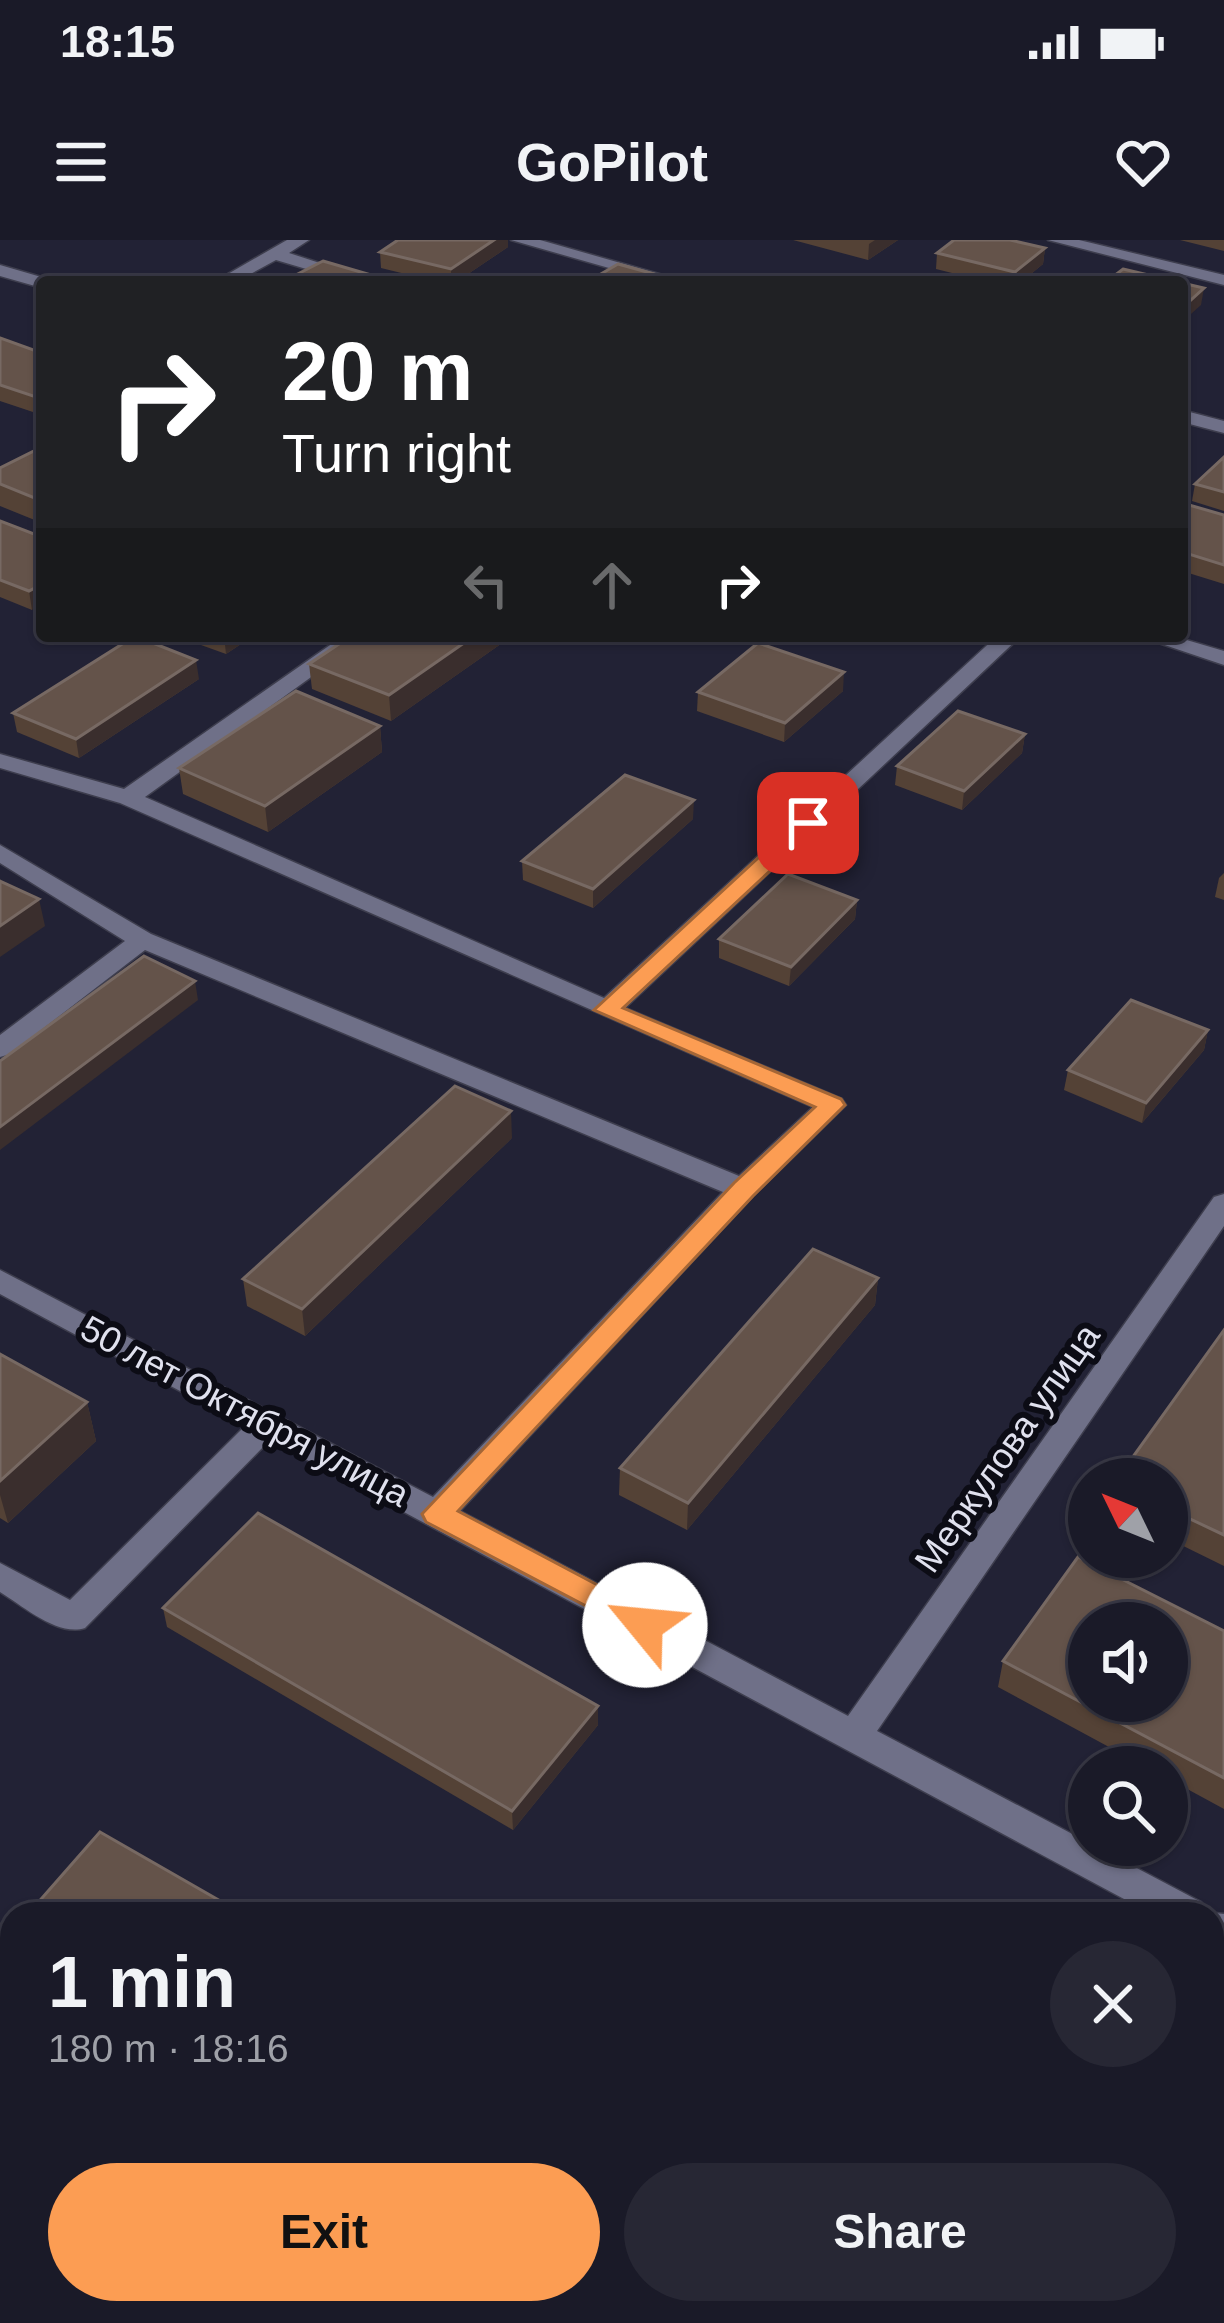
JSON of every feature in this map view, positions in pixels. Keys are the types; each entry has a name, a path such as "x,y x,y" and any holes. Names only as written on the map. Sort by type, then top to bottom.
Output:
{"street":[{"path":"234,276 300,240"},
{"path":"520,240 655,276"},
{"path":"1057,240 1224,280"},
{"path":"273,254 348,276"},
{"path":"0,270 36,281"},
{"path":"1188,418 1224,427"},
{"path":"128,798 349,642"},
{"path":"607,1010 1004,642"},
{"path":"1169,642 1224,658"},
{"path":"0,761 128,798 832,1105 743,1189 437,1514"},
{"path":"0,852 142,940 743,1189"},
{"path":"0,1048 142,940"},
{"name":"Меркулова улица","path":"854,1736 1224,1204"},
{"name":"50 лет Октября улица","path":"0,1281 1165,1902"},
{"path":"0,1576 74,1618 267,1424"}],"building":[{"path":"398,240 494,240 451,269 380,252"},
{"path":"954,240 1010,240 1045,248 1015,272 937,253"},
{"path":"323,261 374,276 294,276"},
{"path":"618,264 661,276 597,276"},
{"path":"1123,269 1153,276 1114,276"},
{"path":"1188,284 1204,288 1188,303"},
{"path":"0,338 36,351 36,397 0,385"},
{"path":"36,450 36,499 0,484 0,468"},
{"path":"1224,457 1224,492 1195,484"},
{"path":"1188,505 1224,515 1224,565 1188,554"},
{"path":"0,521 36,535 36,587 29,591 0,580"},
{"path":"125,642 150,642 196,660 76,739 13,713"},
{"path":"342,642 465,642 389,695 309,664"},
{"path":"758,643 844,672 785,723 698,692"},
{"path":"296,691 380,726 265,806 179,768"},
{"path":"958,711 1025,734 964,791 897,766"},
{"path":"625,775 694,800 593,889 522,861"},
{"path":"788,874 857,900 791,967 719,939"},
{"path":"0,881 39,899 0,926"},
{"path":"144,956 195,981 0,1127 0,1061"},
{"path":"1131,1000 1208,1030 1146,1103 1068,1070"},
{"path":"455,1086 511,1111 302,1309 243,1279"},
{"path":"813,1249 878,1278 688,1503 620,1468"},
{"path":"1224,1330 1224,1535 1188,1518 1188,1458 1132,1458"},
{"path":"0,1354 87,1402 0,1481"},
{"path":"258,1513 598,1706 512,1811 163,1608"},
{"path":"1068,1571 1068,1578 1119,1578 1167,1602 1068,1602 1068,1695 1003,1661"},
{"path":"1188,1613 1224,1631 1224,1778 1188,1759 1188,1746 1164,1746 1118,1722 1188,1722"},
{"path":"100,1832 222,1902 39,1902"}],"route":[{"path":"645,1625 437,1514 743,1189 832,1105 607,1010 808,823"}]}
